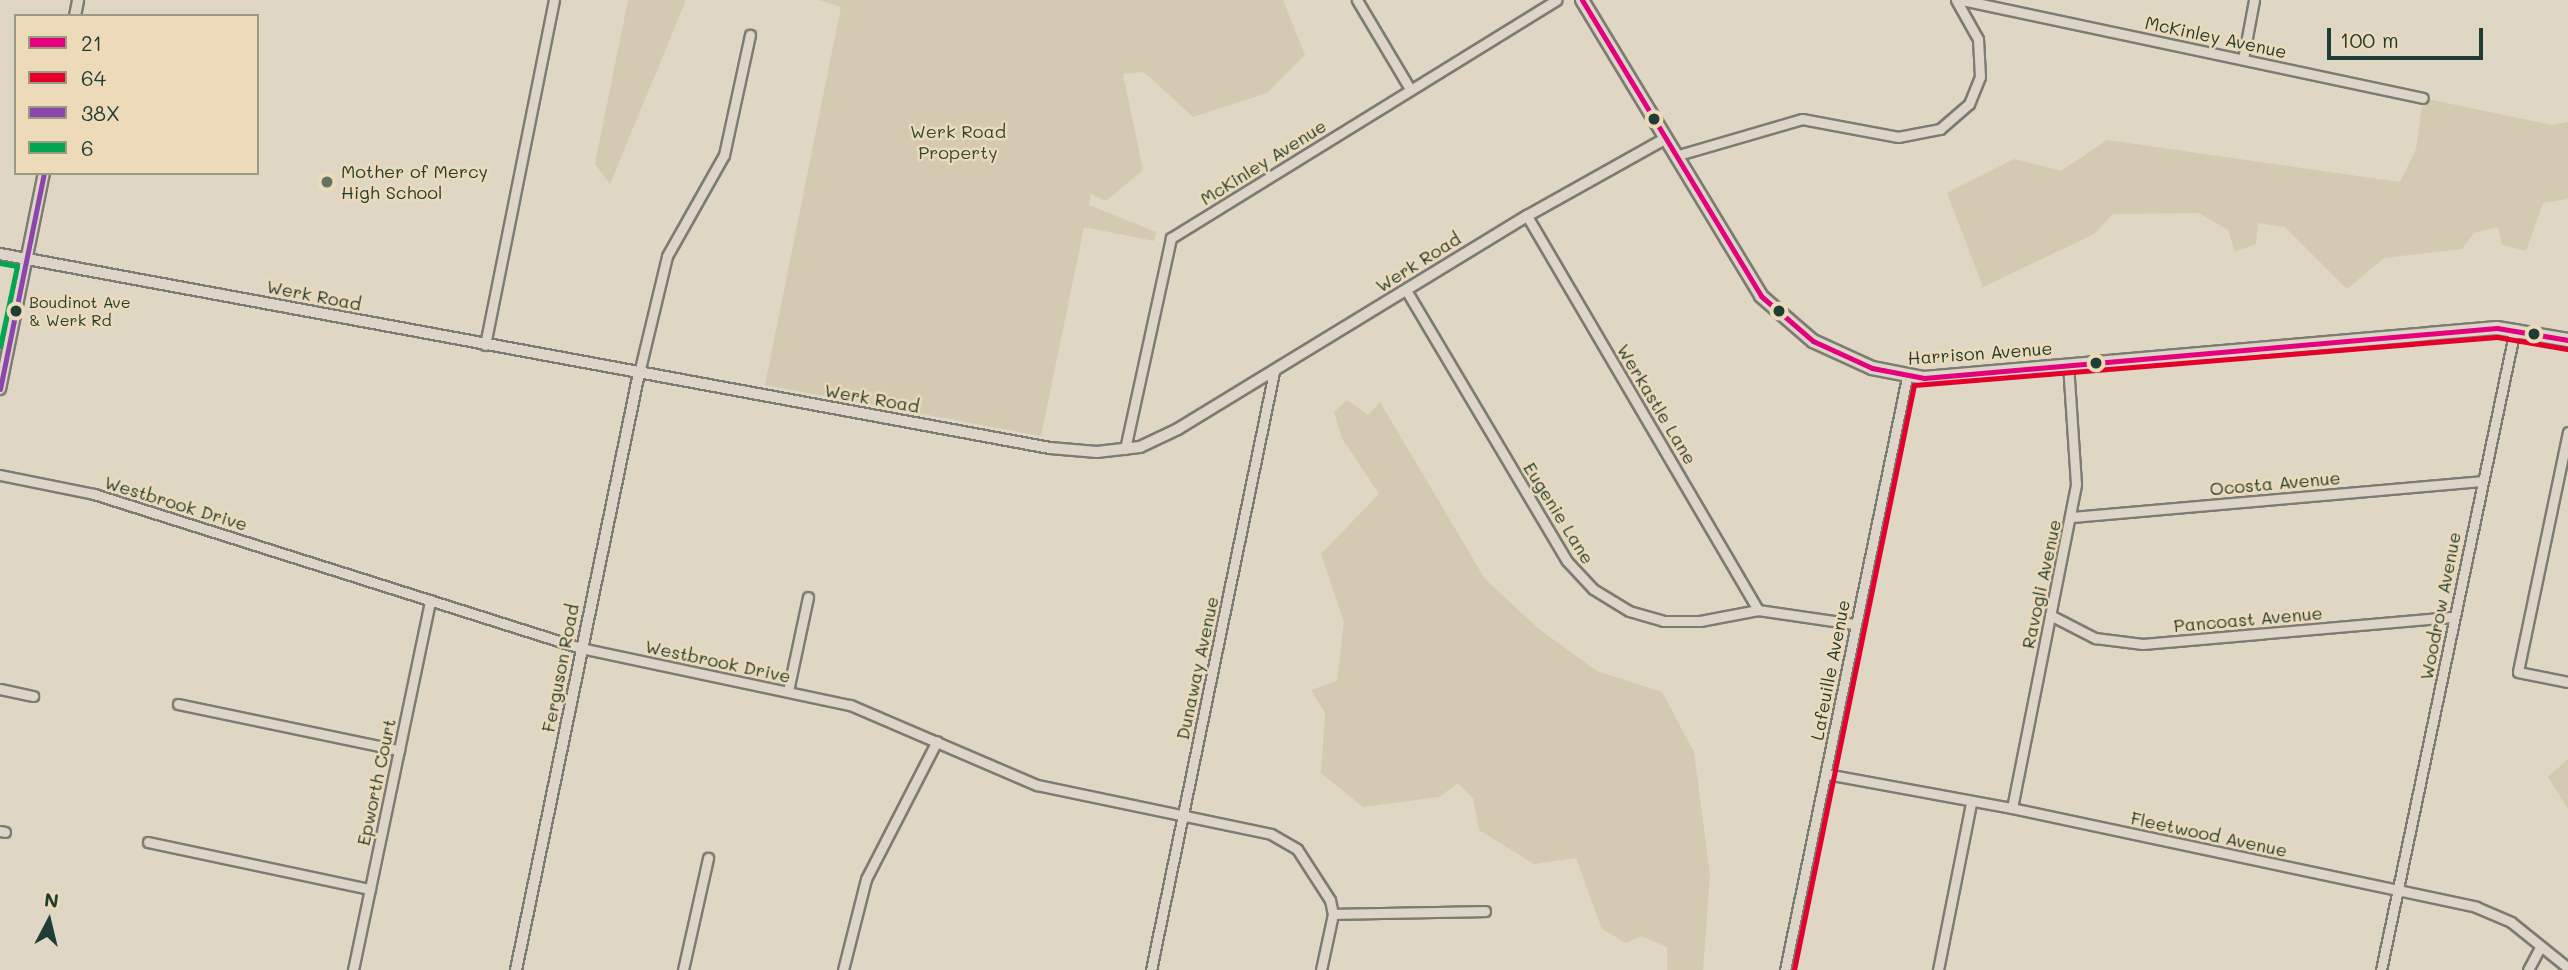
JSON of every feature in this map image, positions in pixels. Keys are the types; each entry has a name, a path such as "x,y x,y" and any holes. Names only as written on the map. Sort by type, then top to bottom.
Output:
{"main road":[{"name":"Harrison Avenue","path":"1582,0 1756,289 1786,321 1846,358 1907,377 2515,329 2568,340"}],"street":[{"path":"485,345 554,0"},
{"path":"1357,0 1410,89"},
{"name":"McKinley Avenue","path":"1125,449 1171,238 1557,0"},
{"path":"1675,156 1802,119 1898,137 1940,129 1969,104 1981,70 1978,39 1956,0"},
{"name":"McKinley Avenue","path":"1962,0 2423,97"},
{"path":"2242,58 2254,0"},
{"path":"639,373 667,256 724,155 750,35"},
{"name":"Werk Road","path":"0,254 1050,448 1125,449 1178,429 1527,216 1665,139"},
{"path":"0,389 44,175"},
{"name":"Werkastle Lane","path":"1527,216 1758,610"},
{"name":"Eugenie Lane","path":"1406,290 1567,561 1593,589 1629,611 1663,621 1700,621 1758,610 1854,624"},
{"name":"Woodrow Avenue","path":"2381,970 2400,890 2515,329"},
{"name":"Ravogli Avenue","path":"2012,808 2071,517 2076,463 2068,365"},
{"name":"Dunaway Avenue","path":"1151,970 1274,372"},
{"name":"Ferguson Road","path":"516,970 639,373"},
{"name":"Lafeuille Avenue","path":"1785,970 1854,624 1907,377"},
{"path":"2568,432 2518,672 2568,682"},
{"name":"Westbrook Drive","path":"0,475 94,494 581,648 788,691 883,716 1037,785 1284,839 1305,858 1330,900 1333,914"},
{"name":"Ocosta Avenue","path":"2071,517 2482,481"},
{"path":"788,691 808,597"},
{"name":"Epworth Court","path":"353,970 430,600"},
{"name":"Pancoast Avenue","path":"2050,615 2095,638 2143,644 2454,617"},
{"path":"0,690 33,696"},
{"path":"178,704 399,750"},
{"path":"843,970 866,879 937,741"},
{"name":"Fleetwood Avenue","path":"1826,774 1971,803 2012,808 2400,890 2494,913 2568,968"},
{"path":"1938,970 1971,803"},
{"path":"148,842 370,889"},
{"path":"683,970 708,858"},
{"path":"1321,970 1333,914 1485,911"},
{"path":"2528,970 2541,946"}],"green space":[{"path":"628,0 686,0 610,184 595,164"},
{"name":"Werk Road Property","path":"818,0 1283,0 1305,55 1267,93 1193,117 1144,72 1123,74 1143,170 1106,201 1091,194 1089,205 1156,232 1154,241 1084,227 1041,436 765,385 841,7"},
{"path":"2423,98 2552,125 2568,122 2568,199 2543,203 2526,251 2502,245 2498,227 2474,233 2462,249 2384,258 2347,289 2285,227 2258,223 2256,244 2235,252 2228,230 2199,213 2113,214 2094,234 1983,287 1947,193 2014,159 2061,171 2107,140 2400,182 2416,149"},
{"path":"1347,400 1368,415 1380,402 1485,579 1539,629 1597,671 1662,692 1694,752 1710,875 1703,970 1667,970 1667,947 1641,936 1626,943 1602,929 1576,858 1534,864 1479,830 1473,798 1458,783 1439,797 1363,807 1321,773 1325,713 1311,690 1337,681 1344,622 1321,554 1379,494 1342,438 1334,412"},
{"path":"2568,759 2568,809 2548,777"}],"transit line":[{"name":"21","path":"1582,0 1761,296 1813,341 1872,368 1924,378 2497,328 2568,340"},
{"name":"38X","path":"0,389 44,175"},
{"name":"6","path":"0,263 17,266 0,346"},
{"name":"64","path":"1794,970 1914,385 2497,337 2567,349"}],"place":[{"name":"Mother of Mercy High School","path":"327,182"},
{"name":"Boudinot Ave & Werk Rd","path":"16,311"}]}
